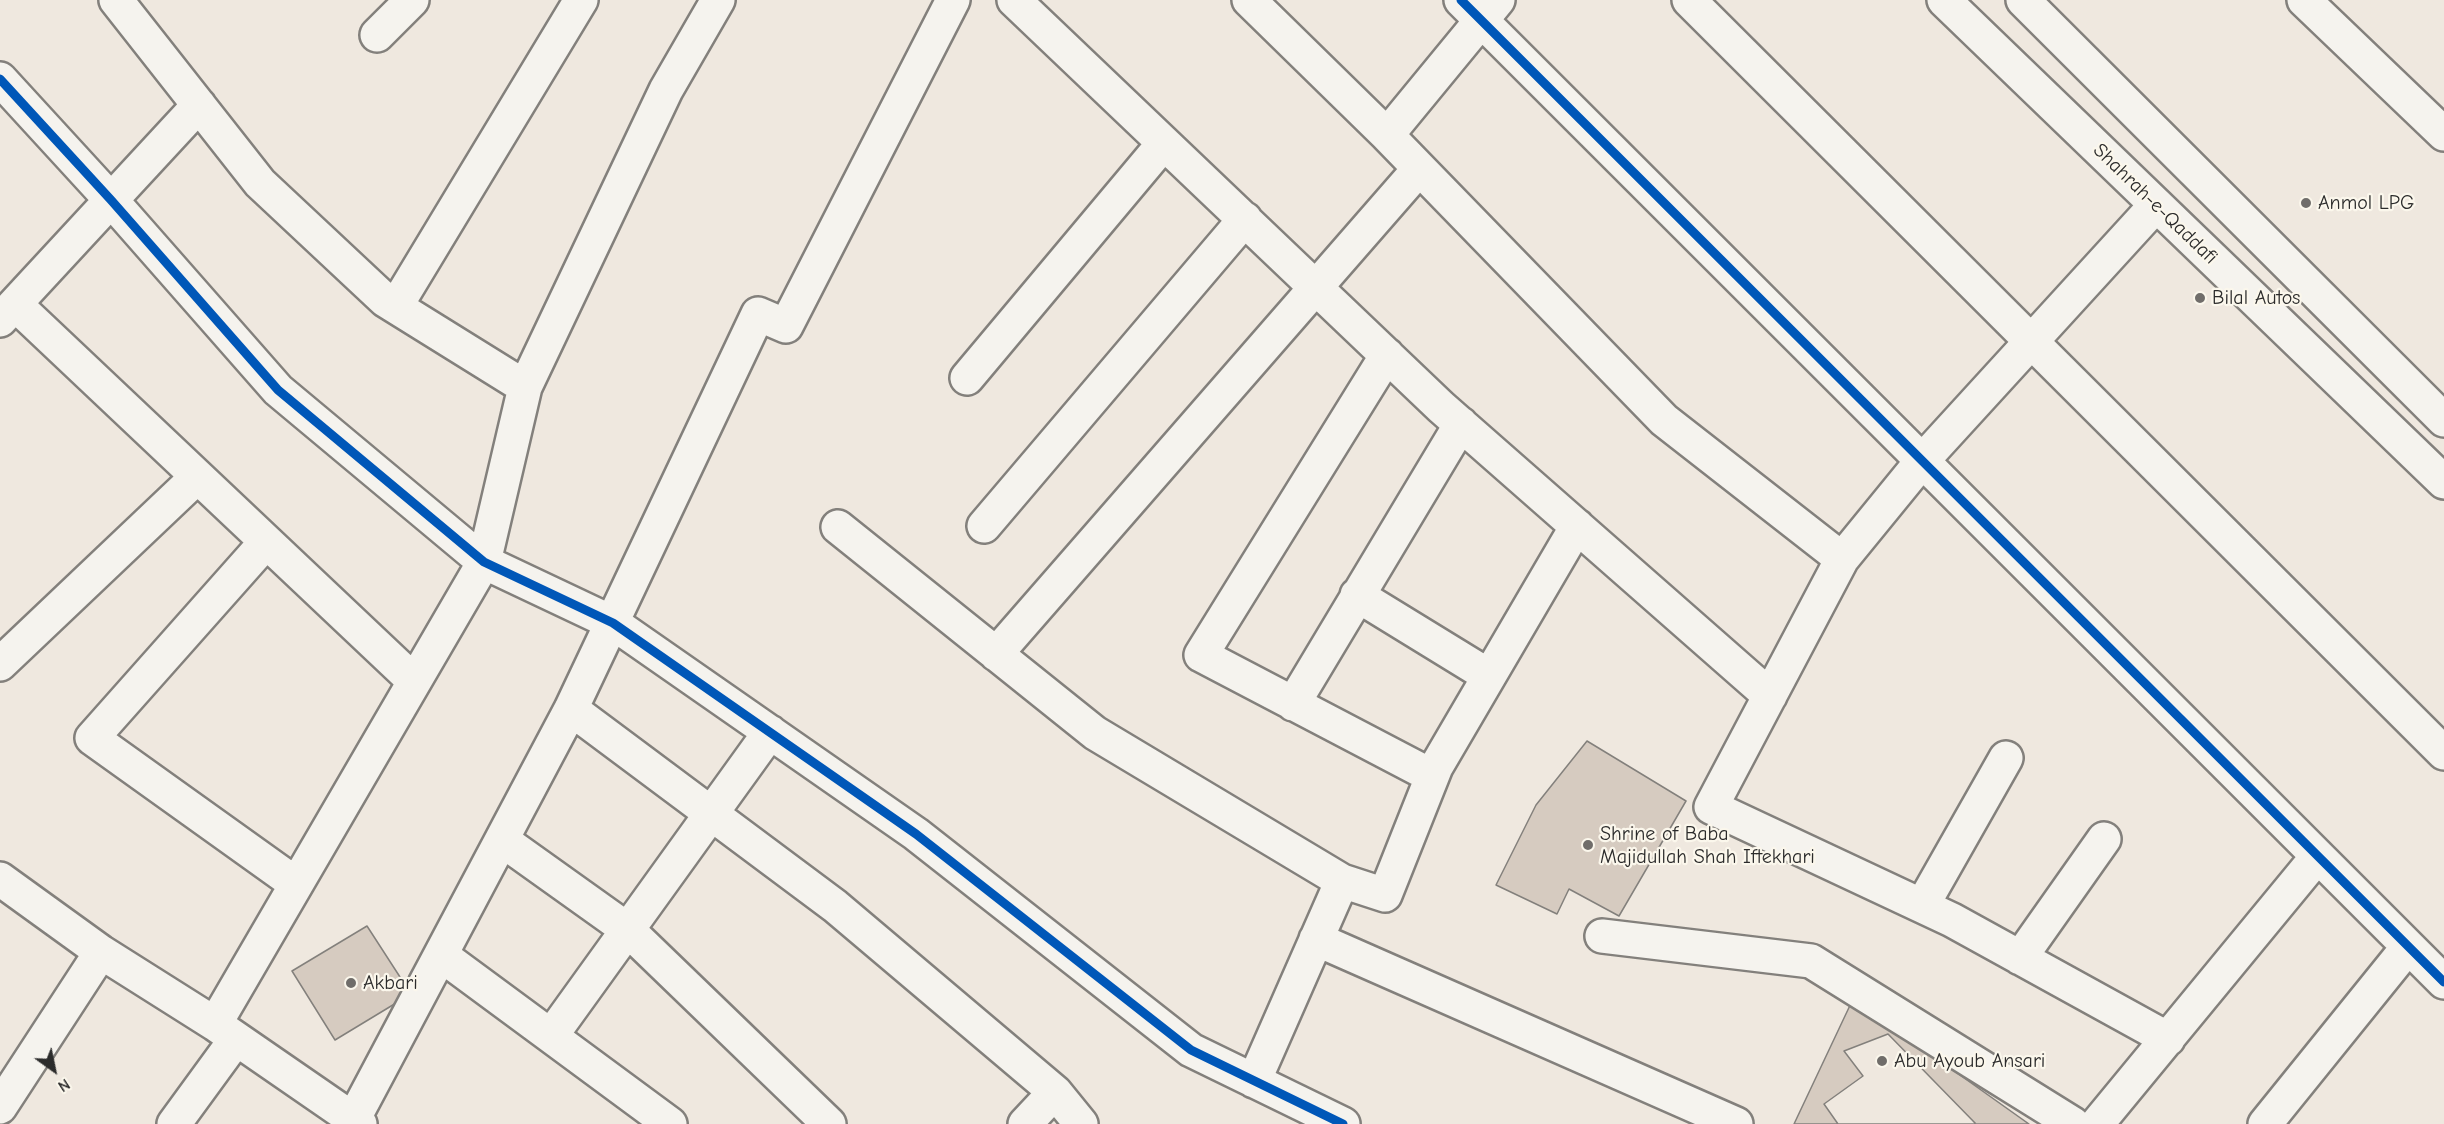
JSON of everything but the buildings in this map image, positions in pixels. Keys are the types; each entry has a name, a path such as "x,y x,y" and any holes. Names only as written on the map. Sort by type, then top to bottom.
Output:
{"street":[{"path":"116,0 260,183 385,300 525,387"},
{"path":"377,35 412,0"},
{"path":"396,306 581,0"},
{"path":"180,1122 296,884 483,562 525,387 666,90 718,0"},
{"path":"0,879 101,952 225,1031 357,1122 441,955 572,709 758,314 786,326 953,0"},
{"path":"1014,0 1461,424 1770,696"},
{"path":"1249,0 1387,135 1664,420 1842,559"},
{"path":"1689,0 2444,753"},
{"name":"Shahrah-e-Qaddafi","path":"1944,0 2444,482"},
{"path":"2023,0 2444,420"},
{"path":"2304,0 2444,134"},
{"path":"1387,135 1480,7 1922,461 2444,982"},
{"path":"0,79 111,200 278,390 483,562 613,623 916,834 1191,1050 1343,1124"},
{"path":"199,105 8,312 197,477 414,681"},
{"path":"967,378 1164,143"},
{"path":"996,654 1419,169"},
{"path":"2156,205 1922,461 1842,559 1711,807 1922,906 2168,1039"},
{"path":"984,526 1245,219"},
{"path":"1387,355 1201,656 1432,776"},
{"path":"1293,704 1461,424"},
{"path":"0,664 197,477"},
{"path":"838,527 1095,733 1342,881 1385,895 1432,776 1577,526"},
{"path":"266,542 93,738 296,884"},
{"path":"1358,595 1489,676"},
{"path":"572,709 835,906 1055,1092 1081,1124"},
{"path":"551,1036 771,732"},
{"path":"1922,906 2006,758"},
{"path":"2020,958 2104,839"},
{"path":"502,840 628,930 829,1124"},
{"path":"2097,1124 2317,856"},
{"path":"1254,1081 1342,881"},
{"path":"1602,936 1811,961 2073,1124"},
{"path":"1316,939 1736,1124"},
{"path":"2265,1124 2408,947"},
{"path":"0,1107 101,952"},
{"path":"441,955 670,1124"},
{"path":"1025,1124 1055,1092"}],"cycle path":[{"path":"1461,0 2444,982"},
{"path":"0,79 111,200 278,390 484,562 613,623 916,834 1191,1050 1343,1124"}],"place":[{"name":"Anmol LPG","path":"2306,203"},
{"name":"Bilal Autos","path":"2200,298"},
{"name":"Shrine of Baba Majidullah Shah Iftekhari","path":"1588,845"},
{"name":"Akbari","path":"351,983"},
{"name":"Abu Ayoub Ansari","path":"1882,1061"}]}
